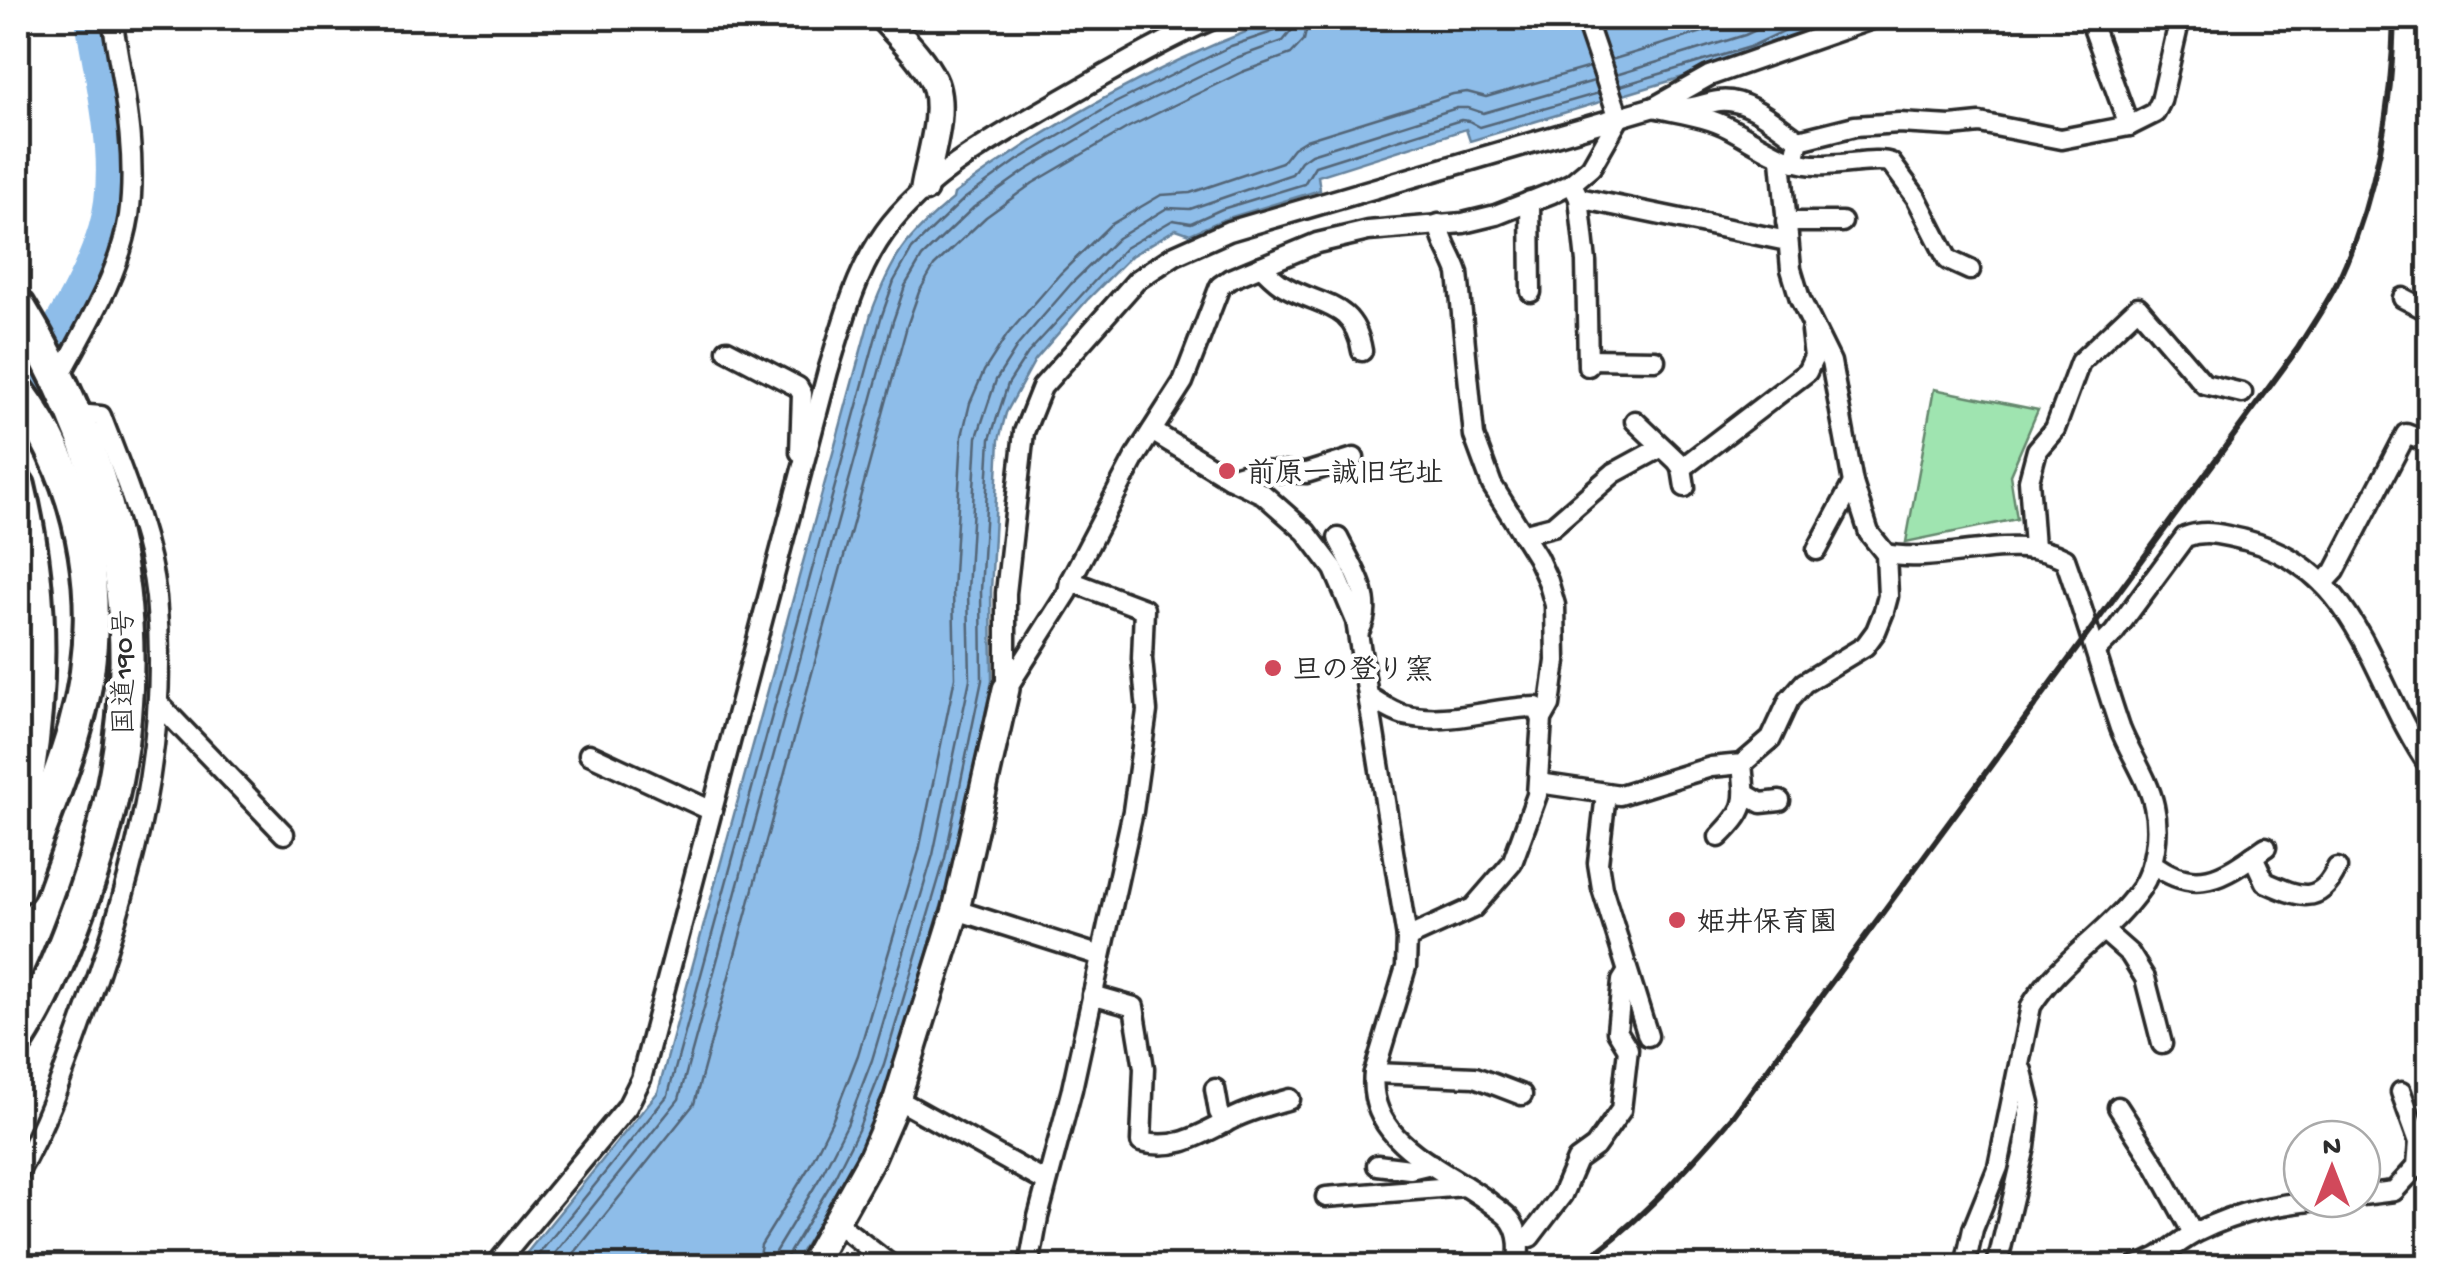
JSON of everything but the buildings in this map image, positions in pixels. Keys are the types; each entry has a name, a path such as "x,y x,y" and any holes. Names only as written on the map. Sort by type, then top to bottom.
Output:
{"highway":[{"name":"国道190号","path":"18,306 57,375 93,456 117,553 126,632 119,766 95,862 45,991 18,1039"},
{"path":"18,392 39,421 60,464 85,549 90,581 90,654 75,729 18,887"},
{"path":"18,486 27,526 39,632 35,730 18,822"}],"street":[{"path":"57,375 109,283 128,218 132,166 112,18"},
{"path":"883,18 921,60 935,84 938,113 924,189"},
{"path":"495,1266 626,1107 641,1079 803,463 852,294 879,241 924,189 1004,133 1133,58 1215,18"},
{"path":"1586,18 1618,113 1575,190 1586,262 1588,362 1655,360"},
{"path":"1654,107 1709,76 1874,18"},
{"path":"1767,385 1796,370 1803,358 1800,300 1787,232 1788,160 1799,140 1837,130 1899,123 1980,123 2061,139 2129,126 2155,114 2180,18"},
{"path":"2091,22 2129,126"},
{"path":"811,1266 872,1157 897,1100 956,910 1006,690 1006,592 1024,432 1042,387 1137,280 1175,255 1229,231 1618,113 1654,107 1697,109 1720,101 1741,102 1799,140"},
{"path":"1654,107 1726,125 1788,160 1844,166 1883,159 1916,197 1948,260 1970,270"},
{"path":"1006,690 1068,592 1070,581 1135,457 1183,382 1220,286 1334,239 1368,231 1463,223 1575,190 1787,232 1842,222"},
{"path":"1530,201 1531,292"},
{"path":"1407,938 1473,908 1512,864 1539,783 1542,719 1550,705 1556,661 1555,605 1538,557 1492,485 1474,436 1458,272 1442,240 1439,224"},
{"path":"1261,266 1290,289 1344,312 1359,335 1362,351"},
{"path":"2402,298 2430,312"},
{"path":"1539,783 1620,796 1711,767 1742,764 1771,739 1790,700 1804,682 1864,646 1876,631 1888,596 1886,554 1869,533 1853,483 1831,362 1800,300"},
{"path":"2034,547 2029,480 2037,450 2055,429 2080,362 2138,307 2204,384 2242,393"},
{"path":"1634,421 1684,477 1807,372 1814,356 1810,318"},
{"path":"727,350 798,387 802,394 798,445 803,463"},
{"path":"18,1173 52,1106 122,907 153,770 159,704 157,614 147,546 101,416 76,414"},
{"path":"1152,431 1228,478 1263,494 1320,547 1346,592 1358,633 1407,938 1406,967 1374,1073 1376,1110 1384,1125 1431,1164 1511,1219 1520,1240 1518,1266"},
{"path":"2323,584 2336,571 2406,434 2430,443"},
{"path":"1522,534 1553,526 1614,473 1660,448"},
{"path":"1228,478 1253,471 1306,473 1354,458"},
{"path":"1817,550 1853,483"},
{"path":"2096,651 2114,633 2184,538 2200,532 2253,542 2276,552 2323,584 2345,606 2402,724 2430,767"},
{"path":"1338,538 1366,599 1366,620 1358,633"},
{"path":"1886,554 1908,558 2034,547 2065,559 2121,731 2154,807 2152,864 2129,904 2043,987 2031,1006 1998,1168 1973,1229 1965,1266"},
{"path":"1029,1266 1133,812 1147,711 1142,659 1144,609 1070,581"},
{"path":"18,624 18,682"},
{"path":"1369,697 1402,714 1453,720 1508,707 1536,707 1542,719"},
{"path":"159,704 284,834"},
{"path":"588,754 710,810"},
{"path":"1719,836 1740,816 1747,795 1742,764"},
{"path":"1606,794 1598,863 1602,888 1648,1036"},
{"path":"1747,795 1762,803 1780,801"},
{"path":"2152,864 2189,881 2210,882 2260,852 2265,882 2286,891 2315,896 2328,888 2338,868"},
{"path":"956,910 1100,956"},
{"path":"2104,931 2130,954 2145,978 2162,1044"},
{"path":"1520,1240 1530,1237 1562,1195 1577,1160 1595,1147 1621,1110 1628,1050 1617,1031 1622,981 1627,973"},
{"path":"1092,995 1134,1007 1144,1068 1141,1142 1158,1146 1182,1144 1224,1122 1290,1099"},
{"path":"1999,1266 2025,1147 2030,1103 2019,1061"},
{"path":"1374,1073 1475,1077 1522,1095"},
{"path":"1215,1089 1224,1122"},
{"path":"2382,1192 2394,1190 2417,1166 2419,1142 2401,1092"},
{"path":"897,1100 1046,1182"},
{"path":"2118,1107 2193,1234"},
{"path":"1378,1166 1410,1169 1431,1164"},
{"path":"1326,1197 1467,1186"},
{"path":"2136,1266 2170,1252 2193,1234 2282,1203"},
{"path":"837,1222 892,1266"}],"green space":[{"path":"1934,389 2038,410 2010,475 2017,519 1906,542"}],"water":[{"path":"1284,18 1834,18 1753,56 1470,141 1466,129 1318,176 1320,190 1190,234 1176,229 1131,256 1035,360 1006,413 999,440 991,591 992,681 955,860 893,1067 868,1134 841,1187 792,1266 516,1266 658,1092 871,314 902,249 954,194 1032,141 1154,72"}],"waterway":[{"path":"18,400 90,275 113,205 112,124 94,18"}],"railway":[{"path":"1577,1266 1640,1215 1733,1116 2298,348 2338,281 2372,185 2390,86 2394,18"}],"place":[{"name":"前原一誠旧宅址","path":"1227,471"},
{"name":"旦の登り窯","path":"1273,668"},
{"name":"姫井保育園","path":"1677,920"}]}
